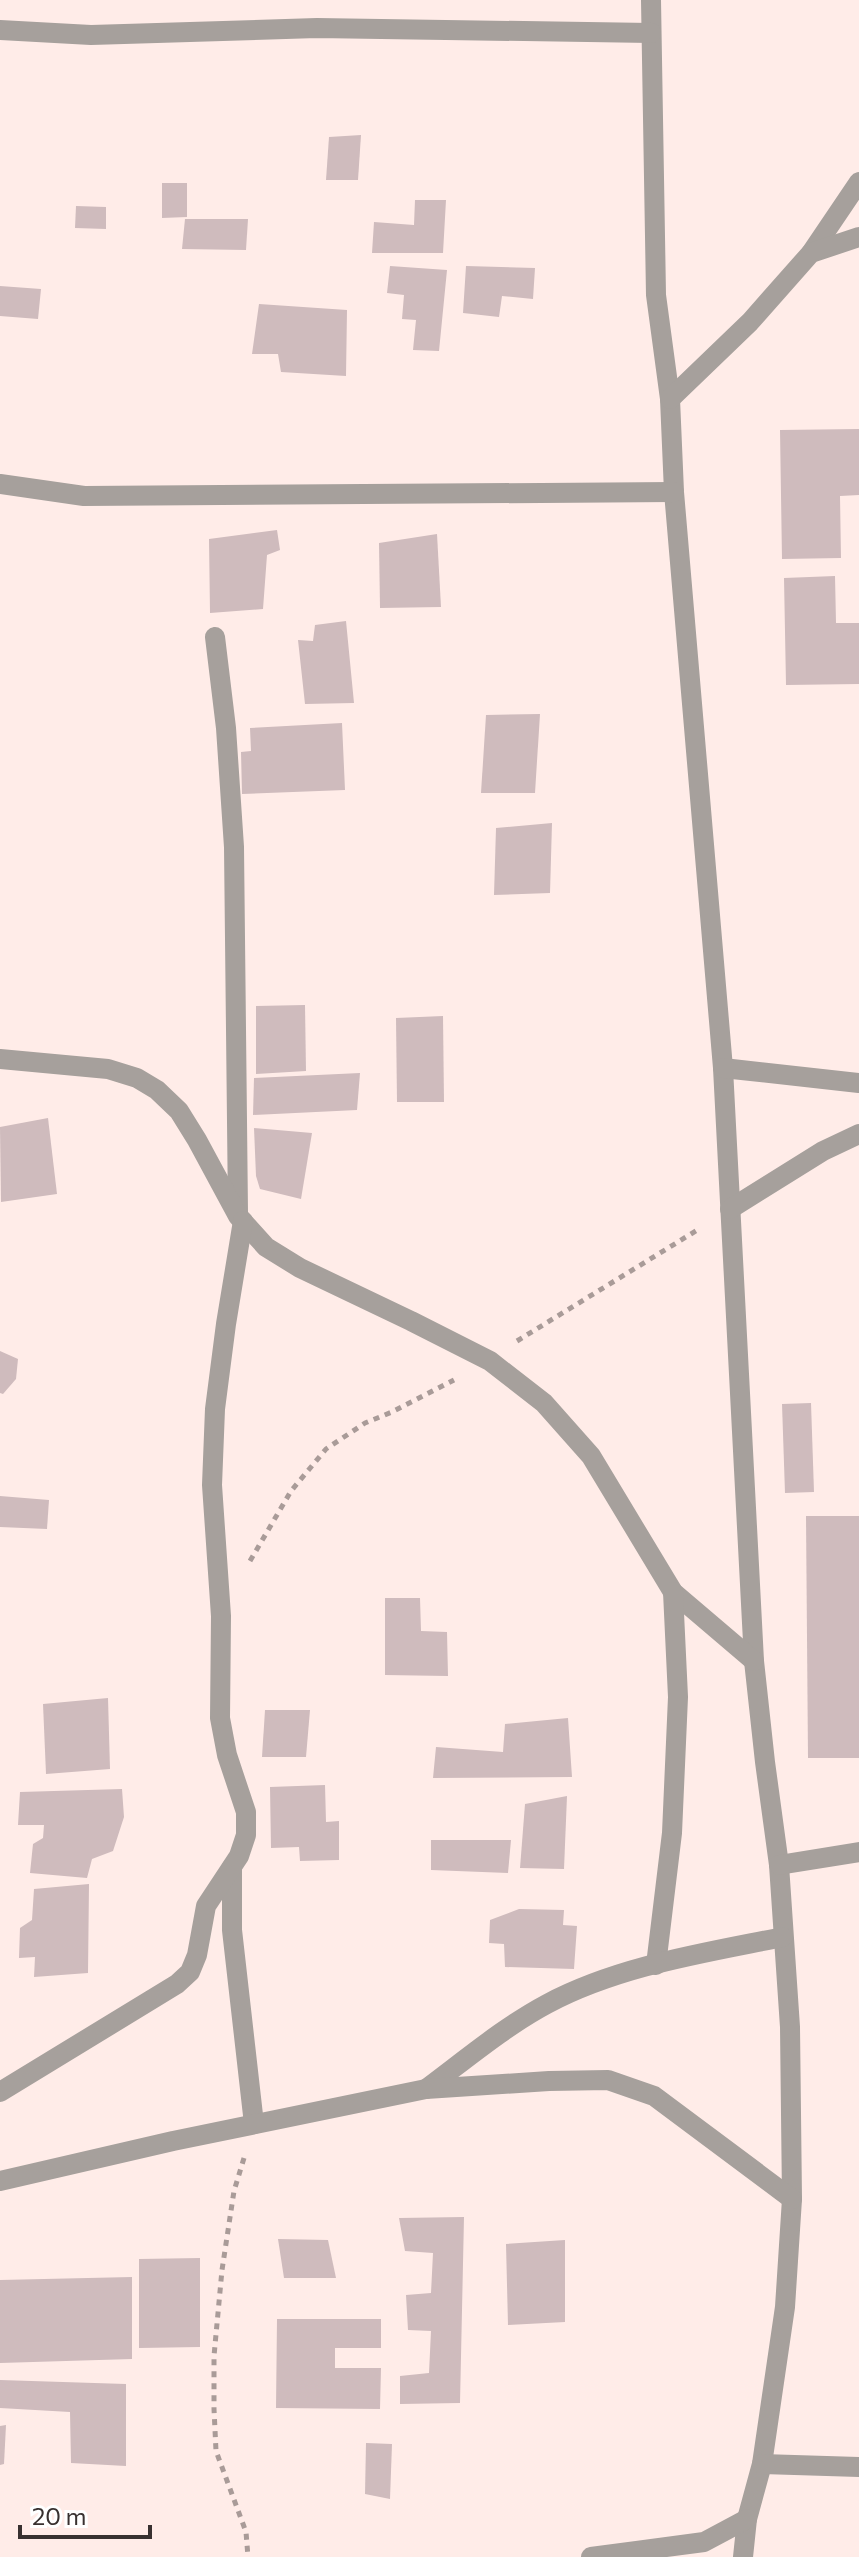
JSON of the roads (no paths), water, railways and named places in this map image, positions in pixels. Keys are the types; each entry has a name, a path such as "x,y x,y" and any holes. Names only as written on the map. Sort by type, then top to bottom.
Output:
{"street":[{"path":"651,0 656,295 670,399 674,492 723,1068 754,1661 779,1865 790,2027 792,2199 785,2307 762,2464 747,2519 743,2557"},
{"path":"0,30 91,35 317,28 651,33"},
{"path":"670,399 750,322 811,253 859,182"},
{"path":"811,253 859,237"},
{"path":"0,484 84,496 674,492"},
{"path":"0,2092 177,1984 190,1972 197,1955 206,1906 232,1867 246,1835 246,1812 227,1755 220,1718 221,1616 212,1485 215,1409 241,1219 234,847 226,728 215,637"},
{"path":"0,1059 108,1069 137,1078 157,1090 179,1111 241,1219 266,1247 300,1268 490,1361 544,1403 591,1456 673,1592 754,1661"},
{"path":"723,1068 859,1083"},
{"path":"730,1209 823,1151 859,1134"},
{"path":"656,1965 672,1833 678,1697 673,1592"},
{"path":"779,1865 859,1852"},
{"path":"232,1867 232,1930 254,2124"},
{"path":"426,2089 546,2004 602,1980 783,1937"},
{"path":"0,2181 426,2089 608,2080 654,2096 792,2199"},
{"path":"762,2464 859,2467"},
{"path":"591,2557 704,2542 747,2519"}]}
